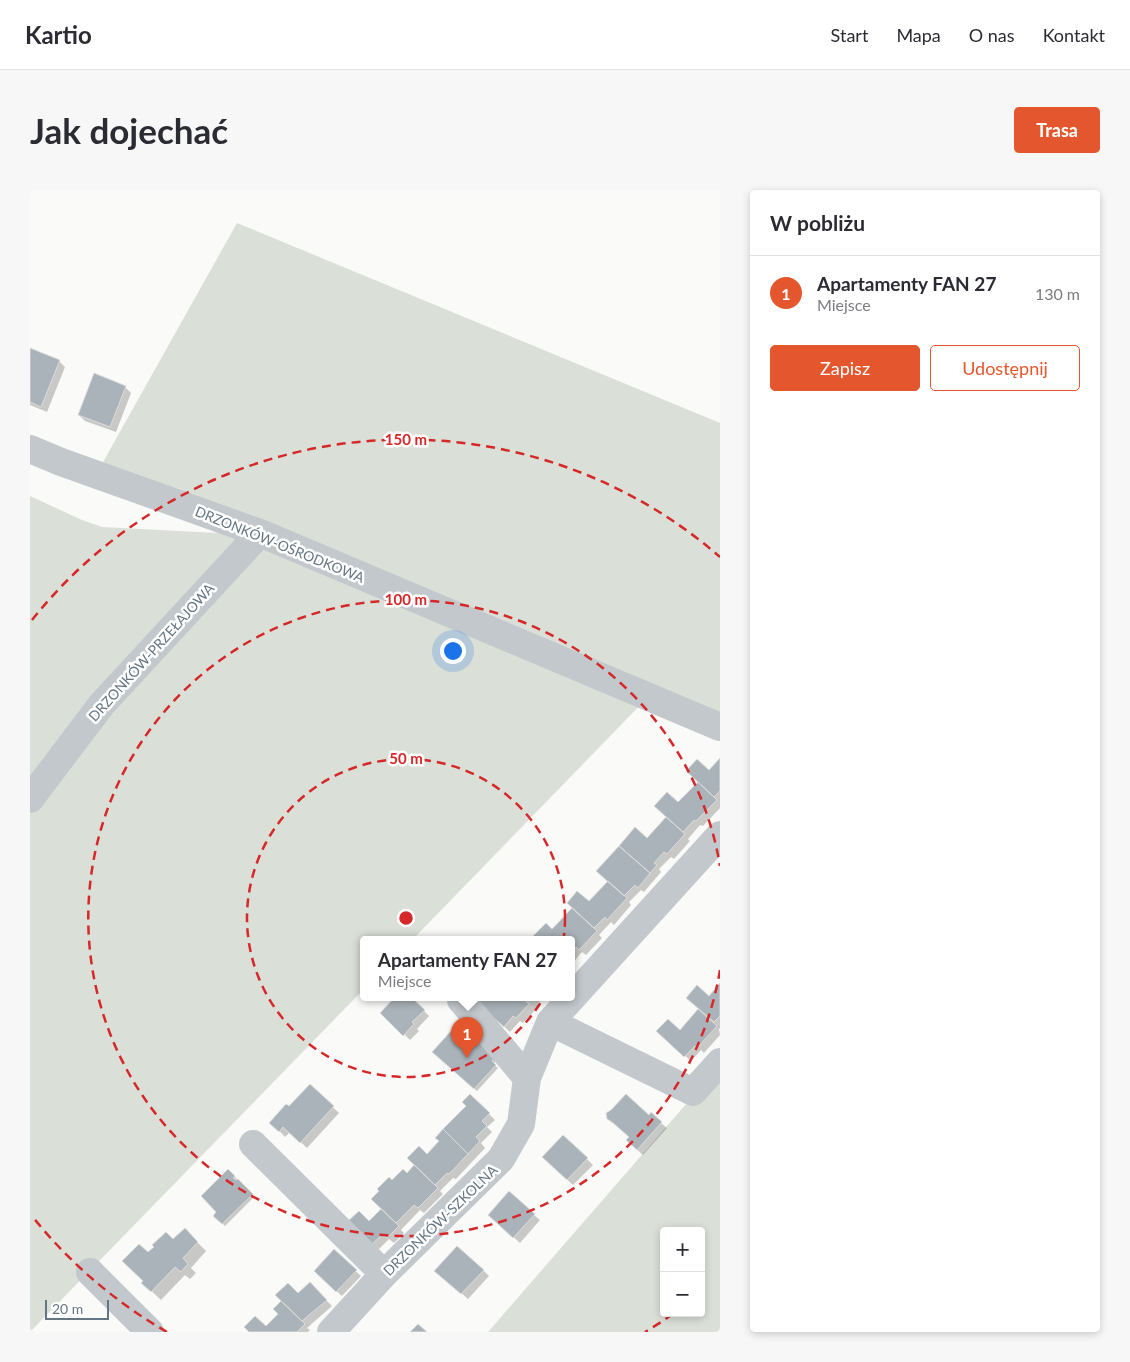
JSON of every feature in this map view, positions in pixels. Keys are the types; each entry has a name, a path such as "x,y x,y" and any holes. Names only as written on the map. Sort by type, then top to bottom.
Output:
{"street":[{"name":"DRZONKÓW-OŚRODKOWA","path":"30,449 61,462 260,533 720,728"},
{"name":"DRZONKÓW-PRZEŁAJOWA","path":"30,799 102,704 260,533"},
{"name":"DRZONKÓW-SZKOLNA","path":"575,994 720,835"},
{"path":"462,1001 527,1078"},
{"name":"DRZONKÓW-SZKOLNA","path":"331,1332 384,1274 501,1159 521,1124 527,1078 550,1022 569,1001"},
{"path":"550,1022 693,1092 720,1062"},
{"path":"253,1144 384,1274"},
{"path":"90,1272 150,1332"}],"shaded area":[{"path":"237,223 720,423 720,723 652,693 416,936 360,936 360,993 30,1332 30,496 102,527 275,536 98,471"},
{"path":"720,1065 720,1332 488,1332"}],"building":[{"path":"30,348 60,360 41,407 30,402"},
{"path":"94,373 126,386 110,427 78,415"},
{"path":"720,758 720,791 714,797 686,771 697,759 709,770"},
{"path":"698,782 717,800 683,832 654,806 667,792 678,802"},
{"path":"666,817 685,834 667,854 664,852 654,863 657,865 650,873 619,846 635,827 647,838"},
{"path":"619,846 650,873 638,888 635,885 624,896 596,871"},
{"path":"608,881 627,898 607,920 605,917 594,928 567,903 577,891 589,901"},
{"path":"572,908 597,931 579,950 576,947 575,948 575,936 533,936 546,923 552,929"},
{"path":"720,983 720,1016 714,1022 686,998 697,985 709,996"},
{"path":"391,1001 415,1001 425,1010 412,1022 414,1024 403,1036 380,1013"},
{"path":"475,1001 526,1001 529,1004 516,1018 513,1016 504,1027"},
{"path":"698,1009 717,1026 697,1048 695,1046 684,1057 656,1031 668,1019 680,1030"},
{"path":"460,1021 497,1055 492,1061 496,1065 474,1089 432,1052"},
{"path":"310,1084 334,1106 300,1143 283,1127 279,1132 269,1123 286,1104 289,1106"},
{"path":"470,1094 490,1113 482,1121 487,1126 476,1137 480,1141 468,1154 443,1129 466,1106 462,1102"},
{"path":"626,1094 649,1115 651,1112 662,1122 637,1150 626,1140 629,1137 607,1119 606,1113"},
{"path":"443,1129 468,1154 449,1174 447,1173 435,1185 407,1158 419,1146 427,1154 439,1141 435,1138"},
{"path":"563,1135 588,1158 567,1180 542,1157"},
{"path":"414,1165 438,1188 418,1208 414,1205 396,1223 371,1199 379,1191 377,1189 389,1177 392,1180 403,1169 407,1173"},
{"path":"228,1169 235,1176 233,1178 238,1179 253,1194 222,1224 213,1216 216,1212 201,1196"},
{"path":"509,1191 535,1214 513,1238 488,1215"},
{"path":"381,1209 399,1226 387,1238 383,1234 371,1245 347,1222 359,1211 369,1221"},
{"path":"185,1228 198,1242 183,1258 188,1264 181,1272 175,1267 151,1292 141,1283 143,1281 122,1261 139,1244 148,1252 154,1247 152,1245 166,1232 173,1239"},
{"path":"457,1246 484,1270 461,1294 434,1271"},
{"path":"334,1249 357,1270 336,1292 314,1271"},
{"path":"310,1282 327,1300 302,1321 275,1295 288,1283 298,1293"},
{"path":"281,1301 305,1324 297,1332 249,1332 244,1327 255,1316 266,1326 278,1314 273,1309"},
{"path":"418,1324 427,1332 410,1332"}],"place":[{"name":"Apartamenty FAN 27","path":"467,1058"}]}
